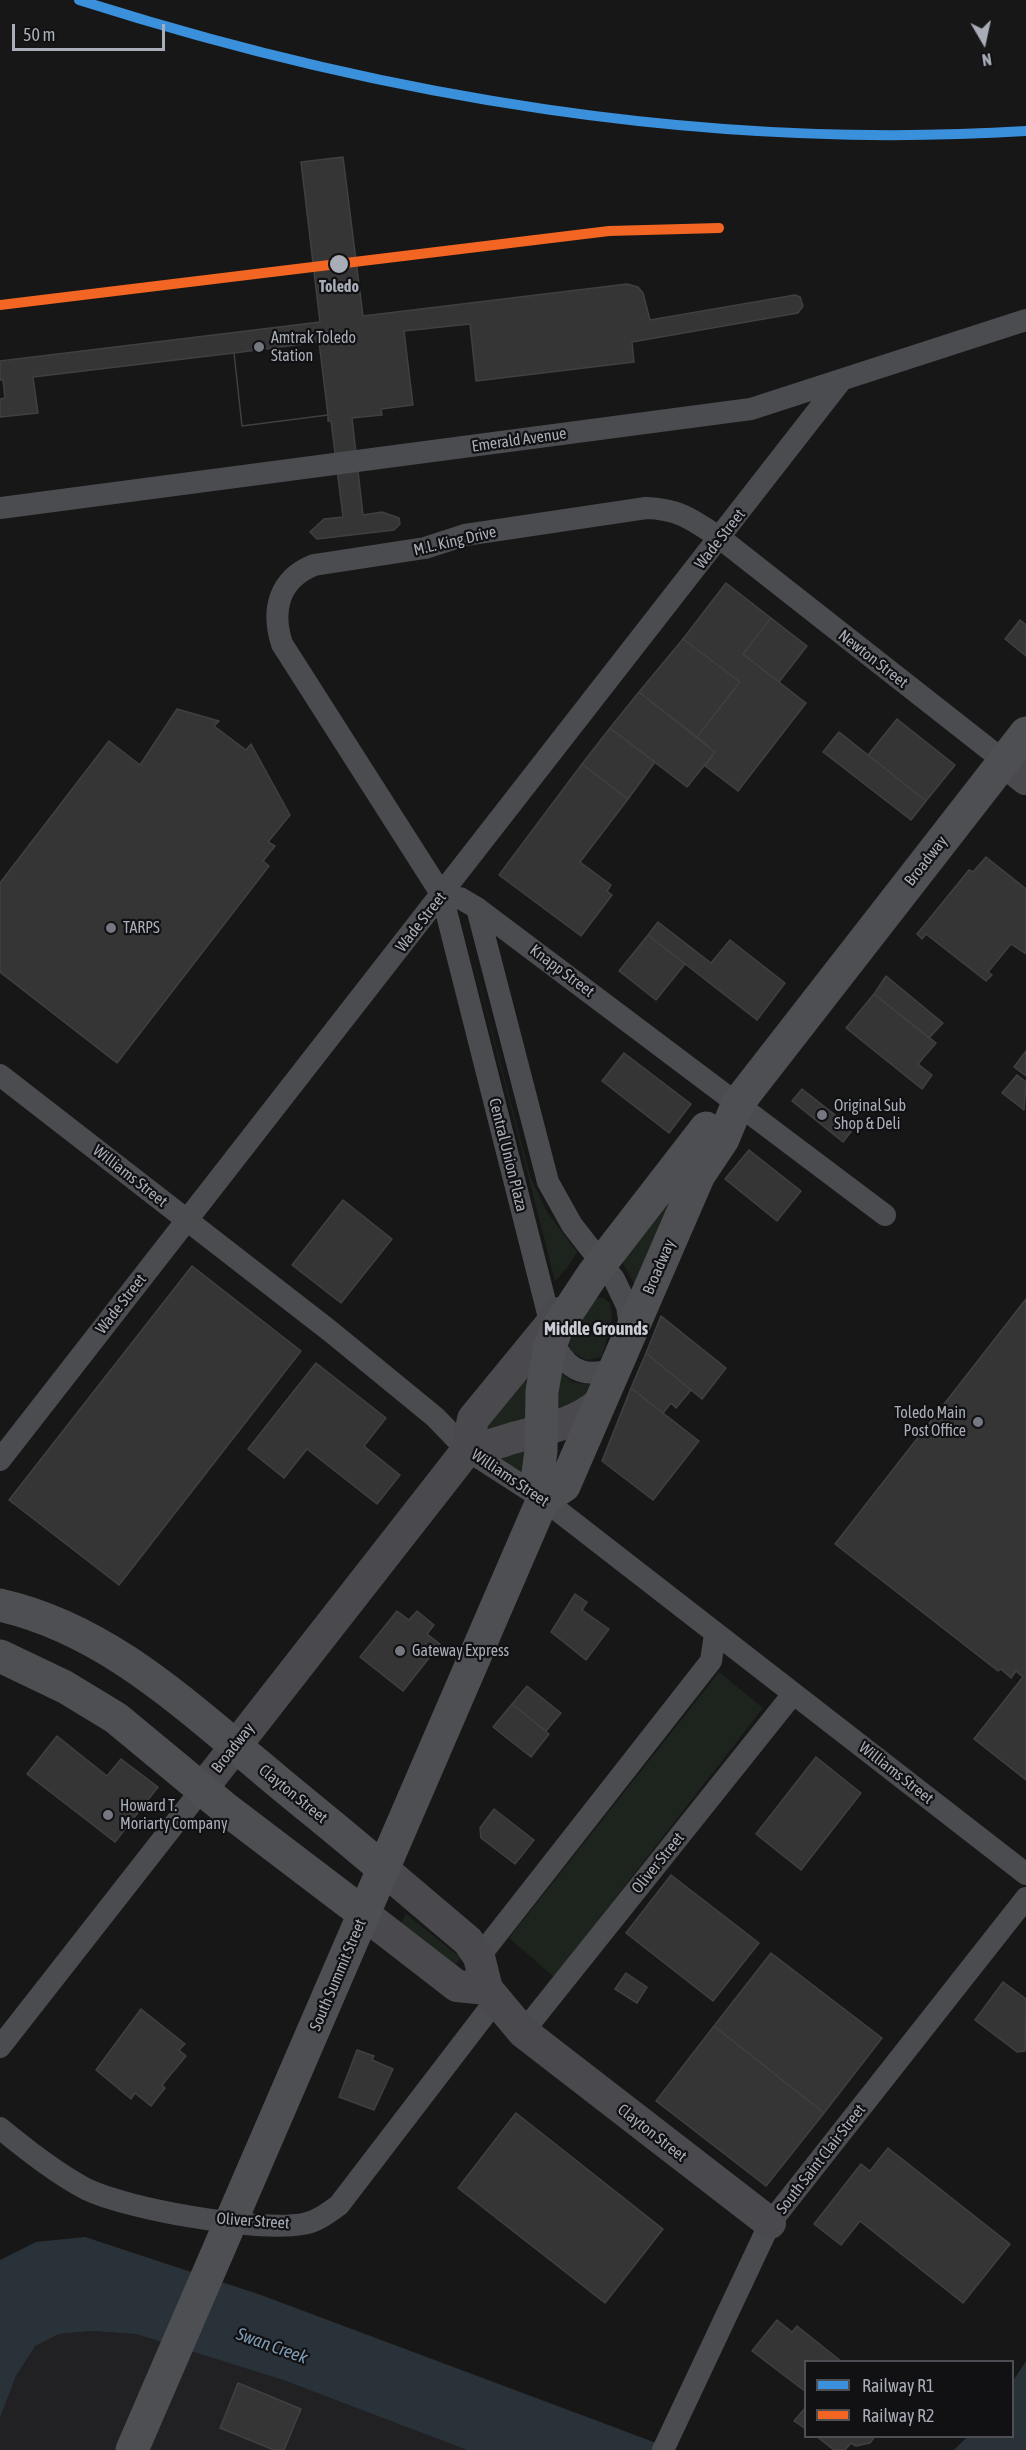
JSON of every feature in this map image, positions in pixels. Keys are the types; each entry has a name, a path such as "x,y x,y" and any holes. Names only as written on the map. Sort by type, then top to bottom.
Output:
{"main road":[{"name":"Broadway","path":"597,1268 707,1128 738,1103 1015,770 1026,733"},
{"name":"Broadway","path":"600,1403 699,1175 723,1139 738,1103"},
{"path":"543,1499 537,1481 540,1467 542,1391 552,1331 597,1268"},
{"name":"South Summit Street","path":"132,2450 543,1499 564,1486 600,1403"},
{"name":"Clayton Street","path":"0,1605 41,1616 99,1642 129,1662 236,1745 383,1869"},
{"path":"0,1656 65,1687 116,1718 202,1789 364,1914"}],"street":[{"name":"Emerald Avenue","path":"0,508 724,414 776,403 1026,320"},
{"name":"Wade Street","path":"0,1460 840,382"},
{"name":"M.L. King Drive","path":"442,895 282,644 277,608 279,598 291,578 299,570 314,565 425,548 465,535 646,508 665,508 681,512 720,538"},
{"name":"Newton Street","path":"720,538 1015,770"},
{"name":"Knapp Street","path":"442,895 460,898 477,908 885,1215"},
{"name":"Central Union Plaza","path":"442,895 552,1331 563,1359 580,1372 598,1374 614,1369"},
{"name":"Central Union Plaza","path":"477,908 542,1165 563,1211 597,1268 627,1306 631,1332"},
{"name":"Williams Street","path":"0,1075 188,1219 435,1417 467,1450 543,1499 1026,1874"},
{"name":"Broadway","path":"0,2047 467,1450 473,1419 552,1331"},
{"path":"467,1450 490,1447 540,1432 580,1417 600,1403"},
{"path":"479,1957 711,1661 715,1634"},
{"name":"Oliver Street","path":"523,2032 793,1694"},
{"name":"Clayton Street","path":"383,1869 468,1941 479,1957 492,1994 523,2032 770,2223"},
{"name":"South Saint Clair Street","path":"663,2450 770,2223 1026,1898"},
{"path":"364,1914 457,1986 492,1994"},
{"name":"Oliver Street","path":"0,2128 85,2188 108,2198 224,2236 303,2224 324,2215 339,2205 492,1994"}],"shaded area":[{"path":"458,900 530,1176 547,1212 577,1252 568,1267 555,1281"},
{"path":"667,1201 671,1201 635,1285 621,1260"},
{"path":"595,1298 603,1298 610,1303 612,1318 602,1357 586,1360 571,1351 569,1343 584,1309"},
{"path":"530,1363 528,1420 500,1429 474,1431"},
{"path":"561,1373 572,1382 593,1385 590,1392 559,1414 554,1398"},
{"path":"526,1448 524,1475 499,1463 499,1456"},
{"path":"719,1672 763,1708 554,1977 509,1938"},
{"path":"406,1914 461,1958 455,1965 401,1923"},
{"path":"91,2331 136,2334 283,2380 467,2450 0,2450 0,2418 16,2376 34,2346 59,2334"}],"water":[{"name":"Swan Creek","path":"85,2237 261,2295 675,2450 467,2450 283,2380 136,2334 91,2331 59,2334 35,2346 16,2376 0,2418 0,2260 36,2242"},
{"path":"1026,2361 1026,2450 954,2450 966,2438 1014,2438 1014,2379"}],"building":[{"name":"Amtrak Toledo Station","path":"343,157 363,316 627,284 638,287 643,293 650,320 795,295 800,297 803,306 798,313 632,342 634,362 476,381 470,324 404,331 413,405 381,409 382,415 352,418 363,515 382,512 399,518 400,524 394,530 317,539 310,532 324,519 343,517 331,421 328,421 328,415 242,426 234,353 33,377 38,413 0,417 0,399 5,398 3,380 0,380 0,361 320,322 301,162"},
{"path":"319,342 328,415 242,426 234,353"},
{"path":"726,583 771,618 743,654 806,703 738,791 705,766 715,752 697,737 740,682 683,639"},
{"path":"771,618 807,646 779,682 743,654"},
{"path":"1020,620 1026,625 1026,656 1005,639"},
{"path":"683,639 740,682 697,737 639,692"},
{"path":"639,692 715,752 687,787 610,728"},
{"name":"TARPS","path":"177,709 219,721 214,726 246,750 251,744 290,815 268,842 275,846 263,861 269,866 117,1063 0,972 0,883 109,741 140,765"},
{"path":"897,719 955,765 926,801 868,755"},
{"path":"610,728 655,762 628,799 582,764"},
{"path":"839,732 926,801 911,820 823,752"},
{"path":"582,764 628,799 580,862 611,885 607,891 612,895 581,936 499,875"},
{"path":"986,857 1026,889 1026,954 1011,944 988,972 992,975 986,981 926,934 922,939 917,934 969,870 973,872"},
{"path":"658,922 711,963 730,940 785,983 757,1020 648,935"},
{"path":"648,935 685,964 656,1000 619,971"},
{"path":"886,976 943,1023 929,1038 874,994"},
{"path":"874,994 936,1043 918,1064 932,1075 922,1089 846,1028"},
{"path":"1026,1051 1026,1076 1014,1067"},
{"path":"624,1053 691,1104 669,1133 602,1081"},
{"path":"1017,1075 1026,1082 1024,1110 1002,1093"},
{"name":"Original Sub Shop & Deli","path":"802,1089 853,1129 843,1142 792,1101"},
{"path":"749,1150 801,1191 777,1221 725,1179"},
{"path":"343,1200 392,1239 341,1303 292,1265"},
{"path":"192,1266 301,1351 119,1585 9,1500"},
{"name":"Toledo Main Post Office","path":"1026,1299 1026,1780 974,1739 1023,1677 1016,1671 1011,1678 1001,1669 998,1671 835,1544"},
{"path":"661,1316 726,1368 702,1399 646,1353"},
{"path":"646,1353 691,1390 676,1408 671,1403 663,1413 631,1388"},
{"path":"316,1363 386,1418 364,1446 400,1475 377,1504 307,1449 284,1478 248,1449"},
{"path":"631,1388 699,1441 653,1500 602,1461"},
{"path":"575,1594 587,1602 582,1610 609,1629 586,1660 551,1632"},
{"name":"Gateway Express","path":"397,1611 409,1620 417,1611 434,1625 427,1634 440,1644 403,1691 360,1657"},
{"path":"527,1686 561,1713 546,1731 512,1704"},
{"path":"512,1704 549,1734 531,1757 493,1727"},
{"name":"Howard T. Moriarty Company","path":"57,1736 107,1776 121,1759 158,1787 115,1842 27,1774"},
{"path":"816,1757 861,1793 801,1870 756,1834"},
{"path":"494,1809 534,1840 515,1864 481,1838 480,1828"},
{"path":"671,1875 759,1943 713,2001 626,1933"},
{"path":"771,1953 882,2038 824,2113 714,2026"},
{"path":"626,1973 647,1987 637,2003 615,1989"},
{"path":"1003,1982 1026,1999 1025,2051 1017,2052 975,2020"},
{"path":"141,2009 185,2044 179,2050 186,2056 162,2085 165,2088 151,2106 135,2093 131,2099 96,2070"},
{"path":"714,2026 824,2113 766,2186 656,2101"},
{"path":"357,2050 374,2056 372,2060 393,2069 374,2110 339,2097"},
{"path":"516,2113 663,2229 605,2303 458,2188"},
{"path":"888,2148 1010,2244 963,2303 860,2221 841,2245 814,2224 861,2164 870,2171"},
{"path":"777,2320 792,2332 797,2326 840,2360 804,2360 804,2390 752,2351"},
{"path":"238,2383 301,2409 284,2450 274,2450 220,2428"},
{"path":"804,2409 804,2428 794,2421"},
{"path":"819,2438 874,2438 870,2443 856,2446 851,2443 845,2450 834,2450"}],"rail line":[{"name":"R1","path":"79,0 194,34 310,64 428,89 546,109 666,124 786,133 906,135 1026,131"},
{"name":"R2","path":"0,305 609,231 719,228"}],"place":[{"name":"Toledo","path":"339,264"},
{"name":"Amtrak Toledo Station","path":"259,347"},
{"name":"TARPS","path":"111,928"},
{"name":"Original Sub Shop & Deli","path":"822,1115"},
{"name":"Toledo Main Post Office","path":"978,1422"},
{"name":"Gateway Express","path":"400,1651"},
{"name":"Howard T. Moriarty Company","path":"108,1815"}],"district":[{"name":"Middle Grounds","path":"596,1329"}]}
